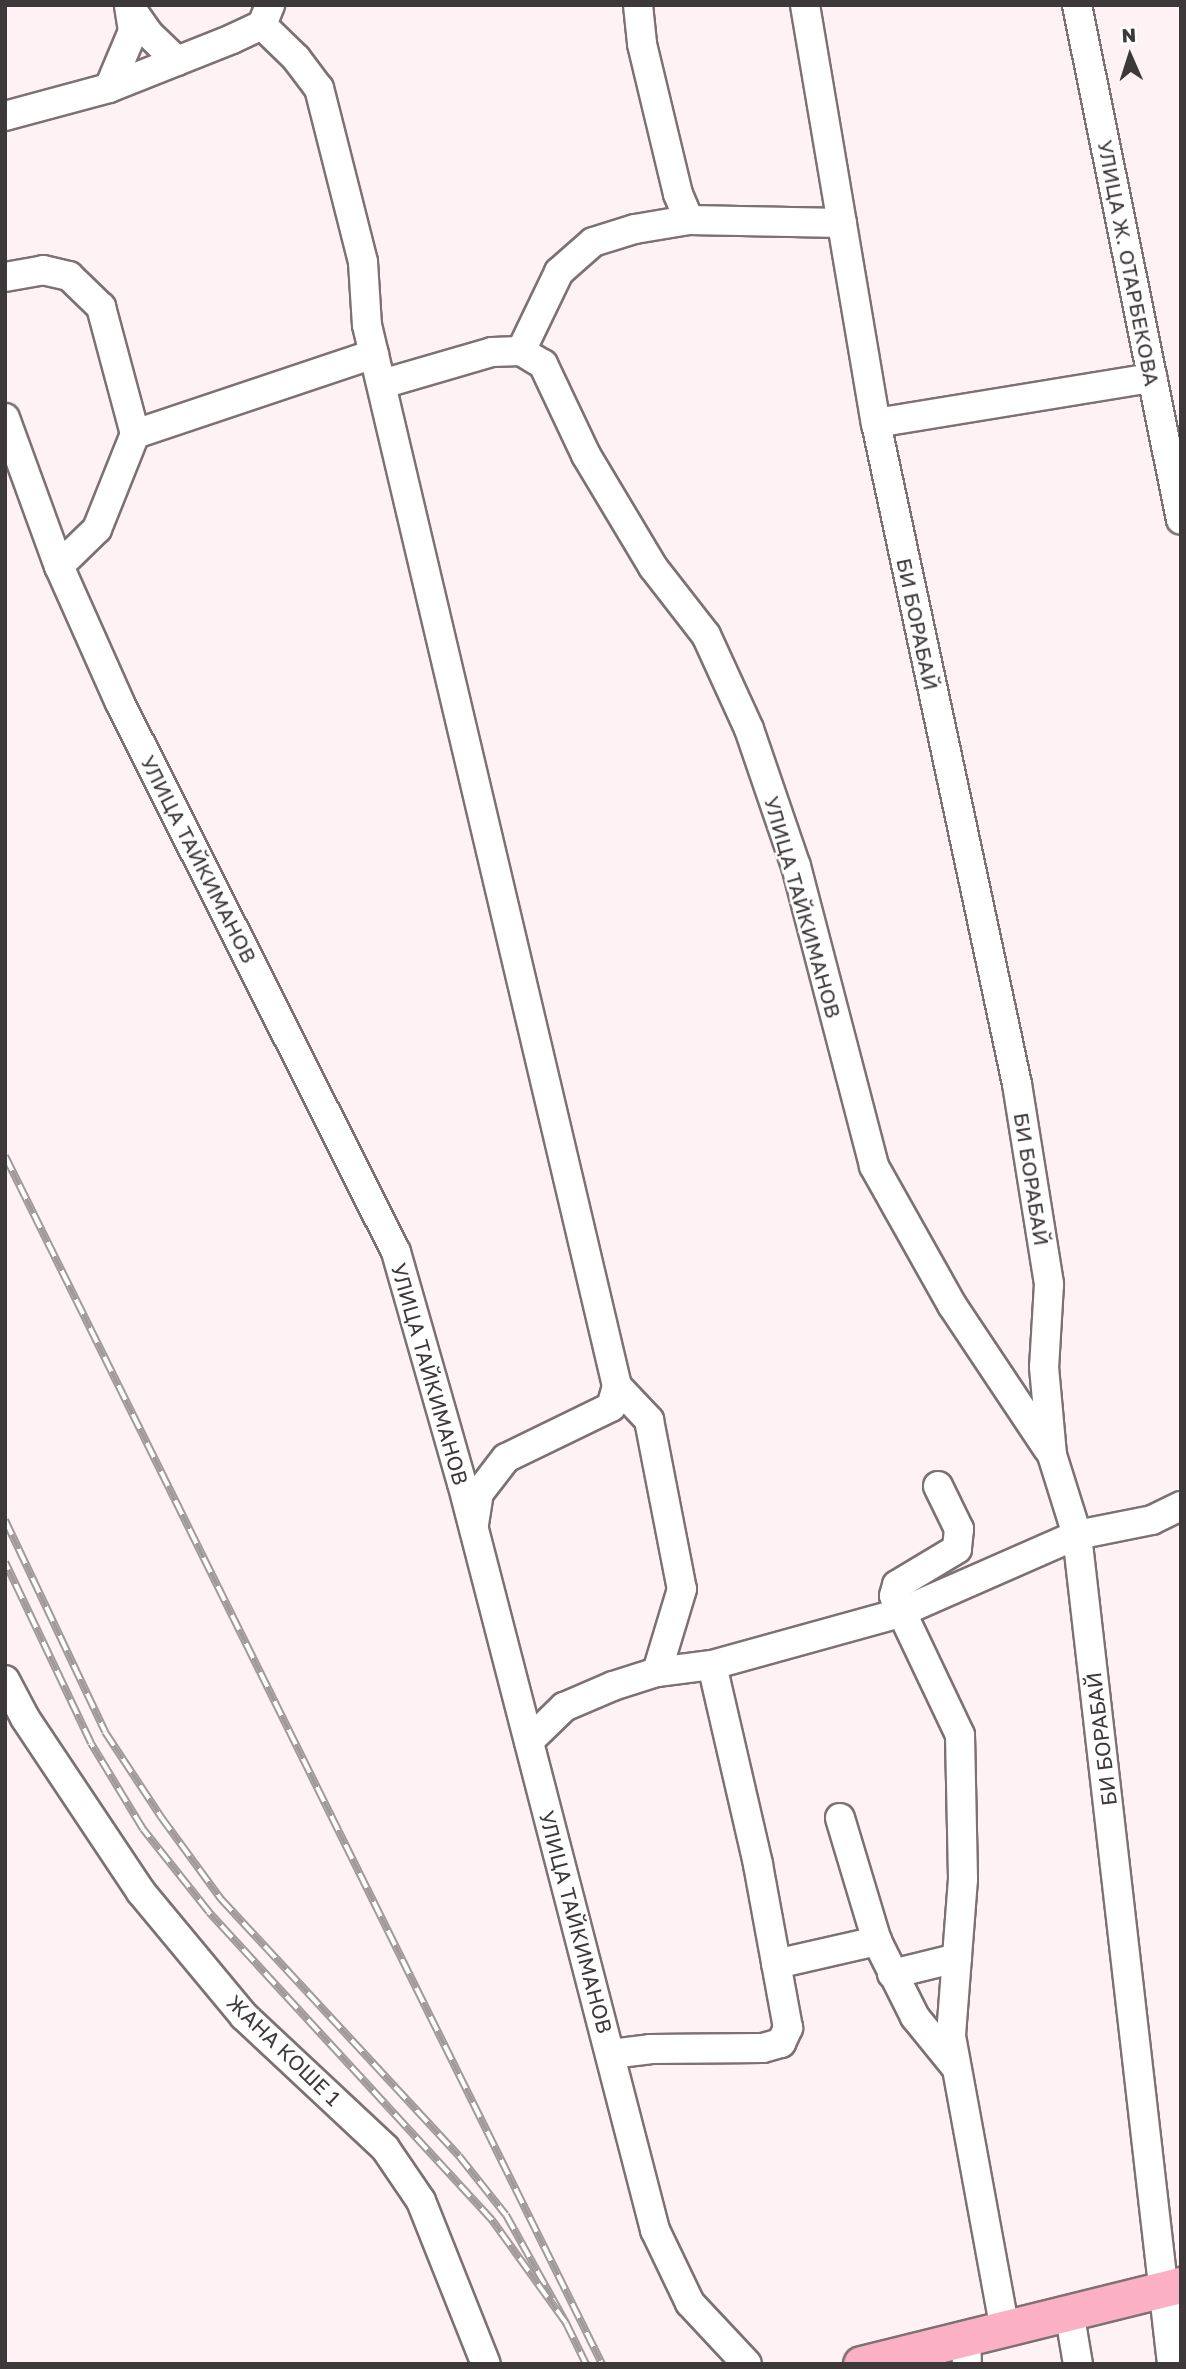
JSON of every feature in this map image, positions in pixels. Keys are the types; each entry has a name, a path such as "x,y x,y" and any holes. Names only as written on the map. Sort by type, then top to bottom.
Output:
{"main road":[{"path":"861,2364 966,2350 1004,2326 1173,2287"}],"street":[{"path":"638,5 645,56 678,194 690,220"},
{"name":"БИ БОРАБАЙ","path":"805,5 876,423 1017,1084 1049,1284 1044,1367 1052,1455 1077,1535 1173,2287 1172,2364"},
{"name":"УЛИЦА Ж. ОТАРБЕКОВА","path":"1077,5 1181,520"},
{"path":"130,6 177,61"},
{"path":"109,88 133,31 130,6"},
{"path":"5,116 109,88 177,61 266,15 319,89 363,262 367,325 617,1386 611,1407 506,1458 479,1493 472,1537"},
{"path":"382,384 492,352 521,351 559,272 593,242 635,229 690,220 842,223"},
{"path":"5,277 43,270 69,276 101,307 135,434 97,529 60,566"},
{"name":"УЛИЦА ТАЙКИМАНОВ","path":"521,351 543,364 586,455 653,567 706,635 749,729 796,866 874,1166 952,1306 1052,1455"},
{"path":"135,434 374,354"},
{"path":"876,423 1152,378"},
{"name":"УЛИЦА ТАЙКИМАНОВ","path":"5,418 60,566 120,704 396,1252 462,1483 472,1537 529,1741 655,2230 690,2303 747,2364"},
{"path":"617,1386 649,1420 682,1589 657,1672"},
{"path":"938,1486 959,1530 957,1549 897,1585 894,1596 899,1613 960,1735 963,1879 951,2036 1004,2326"},
{"path":"529,1741 564,1707 657,1672 712,1665 899,1613 1077,1535 1152,1520 1181,1506"},
{"path":"611,2054 650,2049 763,2048 781,2043 788,2028 738,1769 712,1665"},
{"name":"ЖАНА КОШЕ 1","path":"5,1680 15,1724 141,1892 244,2017 385,2148 421,2201 486,2364"},
{"path":"840,1818 877,1941 892,1974 915,2017 957,2069"},
{"path":"776,1964 877,1941"},
{"path":"892,1974 957,1958"},
{"path":"1069,2311 1078,2364"}],"railway":[{"path":"5,1156 602,2364"},
{"path":"5,1520 105,1732 161,1817 221,1899 459,2156 506,2215 566,2323 492,2220 209,1912 143,1829 91,1743 5,1562"},
{"path":"566,2323 586,2364"}]}
